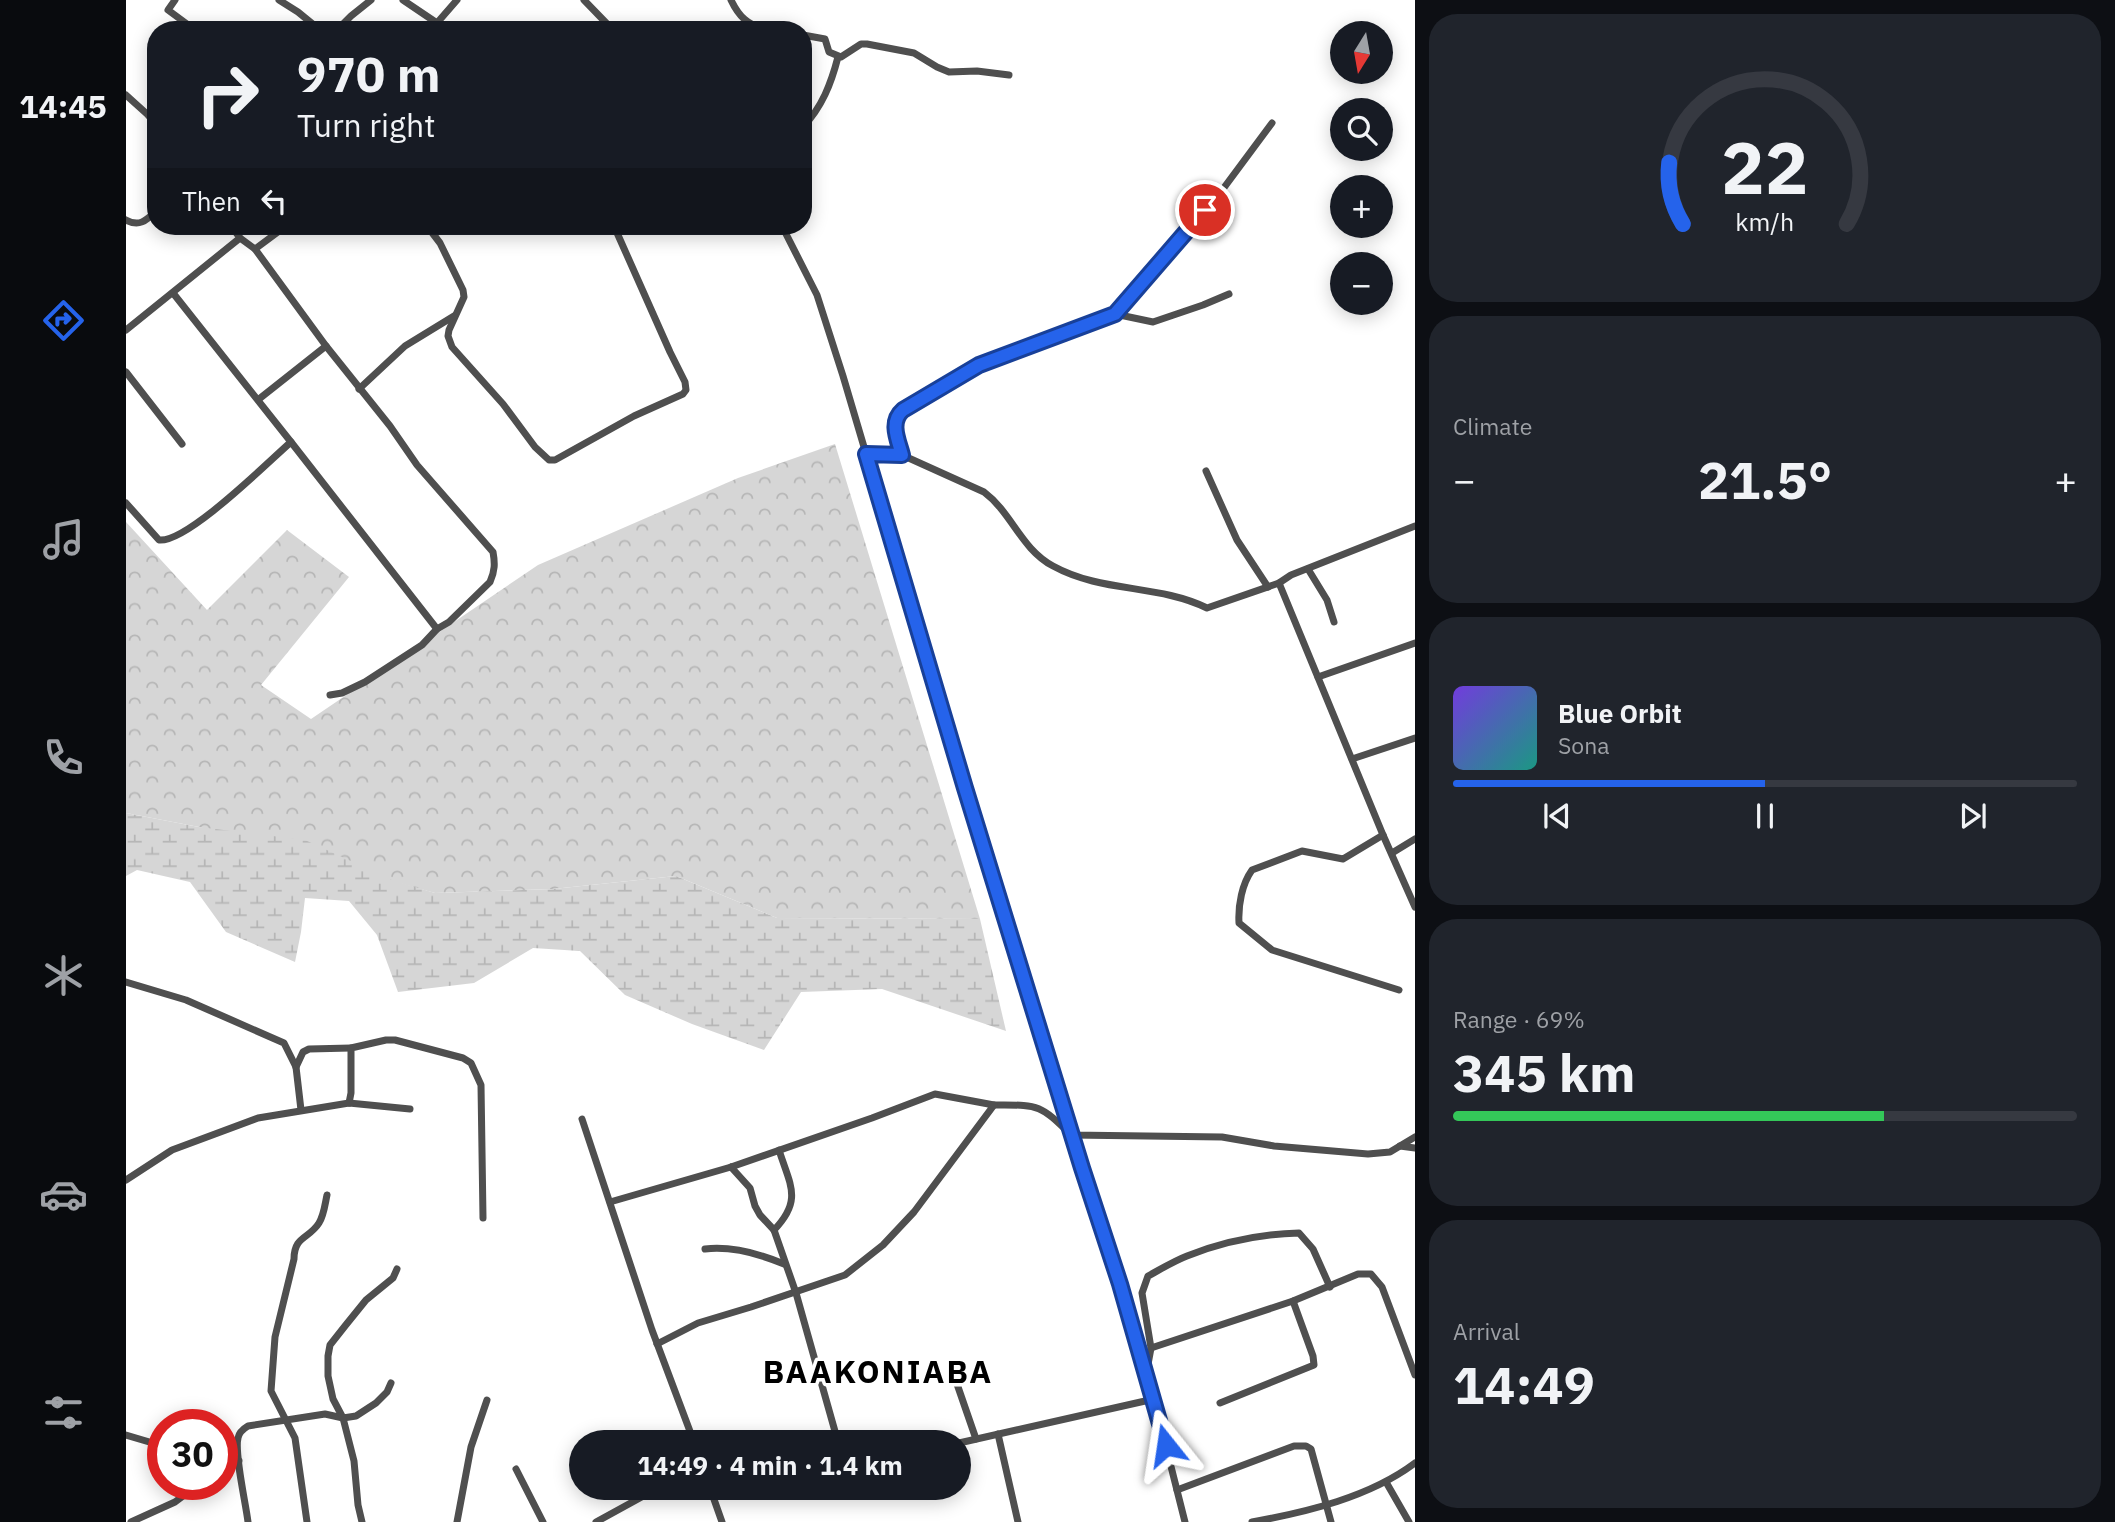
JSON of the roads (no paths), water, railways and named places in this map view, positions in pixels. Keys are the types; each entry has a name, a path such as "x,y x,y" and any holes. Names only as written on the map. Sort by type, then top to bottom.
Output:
{"street":[{"path":"176,0 168,10 183,21"},
{"path":"279,0 310,21"},
{"path":"346,21 371,0"},
{"path":"403,0 434,21"},
{"path":"439,21 457,0"},
{"path":"584,0 604,21"},
{"path":"732,0 745,21"},
{"path":"812,37 825,39 829,52 838,57 861,44 867,44 914,53 949,72 976,71 1009,75"},
{"path":"812,117 829,90 838,57"},
{"path":"126,96 147,111"},
{"path":"902,455 894,423 903,410 979,365 1115,314 1223,189 1272,123"},
{"path":"126,220 134,224 147,220"},
{"path":"238,235 255,249 417,464 493,552 495,567 490,582 449,622 437,628 422,645 365,682 342,693 330,695"},
{"path":"255,249 274,235"},
{"path":"434,235 463,290 464,297 454,315 448,335 452,347 503,404 535,447 549,460 555,460 634,416 683,394 686,390 685,382 618,235"},
{"path":"787,235 817,295 965,788 1154,1399 1185,1522"},
{"path":"126,330 240,238"},
{"path":"173,293 437,628"},
{"path":"1115,314 1153,322 1229,294"},
{"path":"359,389 405,346 454,315"},
{"path":"258,399 326,346"},
{"path":"126,372 182,444"},
{"path":"126,503 159,540 166,540 191,526 231,497 291,442"},
{"path":"866,454 902,455 984,492 1005,512 1032,550 1055,568 1110,587 1167,595 1207,608 1279,583 1415,526"},
{"path":"1206,471 1237,540 1268,587"},
{"path":"1308,569 1327,600 1334,622"},
{"path":"1279,583 1415,906"},
{"path":"1318,677 1415,643"},
{"path":"1352,759 1415,738"},
{"path":"1383,835 1343,859 1302,851 1252,870 1240,899 1238,919 1239,923 1272,950 1399,990"},
{"path":"1392,853 1415,839"},
{"path":"126,982 186,1000 284,1043 296,1067 301,1110"},
{"path":"296,1067 303,1052 309,1049 351,1048 395,1040 463,1058 471,1063 481,1085 483,1218"},
{"path":"349,1103 351,1048"},
{"path":"610,1202 731,1167 935,1094 994,1105 1038,1107 1049,1112 1072,1135 1223,1138 1274,1146 1368,1154 1390,1152 1415,1137"},
{"path":"126,1180 172,1150 258,1118 349,1103 410,1109"},
{"path":"657,1345 698,1323 845,1275 883,1245 914,1212 994,1105"},
{"path":"582,1119 657,1345 689,1430"},
{"path":"1400,1146 1415,1148"},
{"path":"774,1230 784,1219 792,1204 793,1195 779,1150"},
{"path":"731,1167 750,1188 760,1215 774,1230 796,1293 835,1430"},
{"path":"307,1522 295,1438 271,1391 275,1337 294,1259 294,1249 298,1242 319,1224 327,1195"},
{"path":"1146,1376 1151,1348 1142,1293 1148,1276 1185,1256 1250,1238 1298,1233 1313,1250 1329,1287"},
{"path":"705,1249 758,1254 784,1264"},
{"path":"362,1522 354,1461 343,1418 333,1399 328,1376 328,1356 330,1345 366,1300 393,1278 397,1269"},
{"path":"1151,1348 1293,1301 1358,1274 1371,1274 1382,1287 1415,1375"},
{"path":"1220,1403 1314,1366 1315,1361 1293,1301"},
{"path":"248,1522 237,1440 243,1428 324,1414 343,1418 356,1416 387,1392 391,1383"},
{"path":"957,1384 976,1439"},
{"path":"971,1440 1154,1399"},
{"path":"457,1522 471,1447 486,1400"},
{"path":"998,1434 1018,1522"},
{"path":"126,1436 147,1442"},
{"path":"1177,1490 1294,1447 1306,1446 1311,1449 1331,1522"},
{"path":"1252,1522 1365,1492 1415,1463"},
{"path":"516,1469 543,1522"},
{"path":"1386,1482 1409,1522"},
{"path":"131,1522 178,1500"},
{"path":"596,1522 636,1500"},
{"path":"715,1500 722,1522"}],"district":[{"name":"BAAKONIABA","path":"878,1372"}]}
